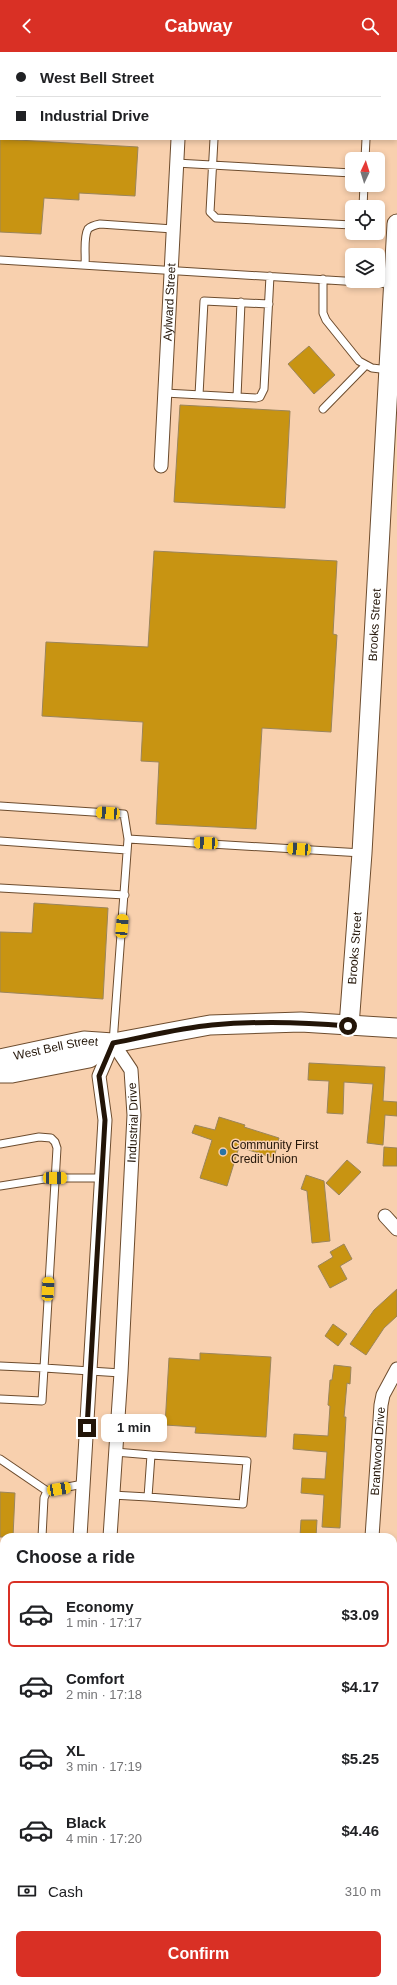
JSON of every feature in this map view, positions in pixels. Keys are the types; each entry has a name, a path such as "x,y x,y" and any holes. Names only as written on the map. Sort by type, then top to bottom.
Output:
{"street":[{"name":"Aylward Street","path":"161,466 178,140"},
{"name":"Brooks Street","path":"348,1026 362,853 397,224"},
{"name":"West Bell Street","path":"0,1059 84,1041 113,1043 210,1025 301,1022 397,1028"},
{"name":"West Bell Street","path":"0,1073 12,1073 89,1058 113,1043"},
{"path":"80,1533 105,1120 99,1076 113,1043"},
{"name":"Industrial Drive","path":"110,1533 121,1373 133,1150 134,1091 131,1070 113,1043"},
{"path":"385,1216 397,1229"},
{"name":"Brantwood Drive","path":"372,1533 381,1405 383,1395 397,1369"}],"lane":[{"path":"214,140 210,212 216,218 345,224"},
{"path":"365,152 366,140"},
{"path":"176,163 345,174"},
{"path":"85,265 86,236 88,230 92,226 100,224 173,229"},
{"path":"0,260 171,269 394,284"},
{"path":"165,393 256,398 260,396 264,389 270,276"},
{"path":"324,279 323,313 359,361 372,368 389,370"},
{"path":"199,395 204,301 269,304"},
{"path":"237,397 241,302"},
{"path":"323,409 366,365"},
{"path":"0,806 124,814 128,838 113,1043"},
{"path":"128,838 362,853"},
{"path":"0,841 127,850"},
{"path":"0,888 125,895"},
{"path":"0,1144 39,1137 51,1138 55,1142 57,1148 42,1401 0,1399"},
{"path":"0,1186 55,1178 102,1178"},
{"path":"0,1366 121,1373"},
{"path":"112,1495 243,1504 247,1461 115,1452"},
{"path":"148,1497 151,1455"},
{"path":"0,1459 48,1491 83,1484"},
{"path":"42,1533 44,1498 48,1491"}],"building":[{"path":"0,140 138,147 135,196 79,193 79,200 44,198 41,234 0,232"},
{"path":"309,346 335,375 314,394 288,364"},
{"path":"180,405 290,411 285,508 174,502"},
{"path":"154,551 337,561 333,634 337,635 331,732 262,728 256,829 156,824 159,762 141,761 143,722 42,716 46,642 148,647"},
{"path":"34,903 108,908 103,999 0,992 0,932 32,933"},
{"path":"309,1063 385,1067 383,1101 397,1102 397,1116 385,1115 383,1145 367,1143 373,1084 344,1082 343,1114 327,1113 329,1081 308,1080"},
{"name":"Community First Credit Union","path":"219,1117 279,1138 274,1158 239,1147 227,1186 200,1178 212,1140 192,1133 195,1125 215,1130"},
{"path":"384,1147 397,1148 397,1166 383,1166"},
{"path":"347,1160 361,1172 339,1195 326,1183"},
{"path":"306,1175 324,1181 330,1241 312,1243 307,1191 301,1189"},
{"path":"344,1244 352,1259 340,1266 347,1279 330,1288 318,1266 333,1257 330,1252"},
{"path":"397,1289 397,1316 384,1328 366,1355 350,1344 374,1310"},
{"path":"333,1324 347,1334 338,1346 325,1336"},
{"path":"200,1353 271,1357 266,1437 195,1433 196,1427 165,1425 169,1358 200,1360"},
{"path":"334,1365 351,1367 350,1384 347,1383 344,1417 346,1417 340,1528 322,1527 324,1495 301,1493 302,1478 325,1479 327,1452 293,1449 294,1434 328,1436 330,1380 332,1380"},
{"path":"0,1492 15,1493 13,1533 0,1533"},
{"path":"301,1520 317,1520 316,1533 300,1533"}],"place":[{"name":"Community First Credit Union","path":"223,1152"}],"route":[{"path":"87,1428 105,1120 104,1100 99,1076 113,1043 210,1025 301,1022 348,1026"}]}
